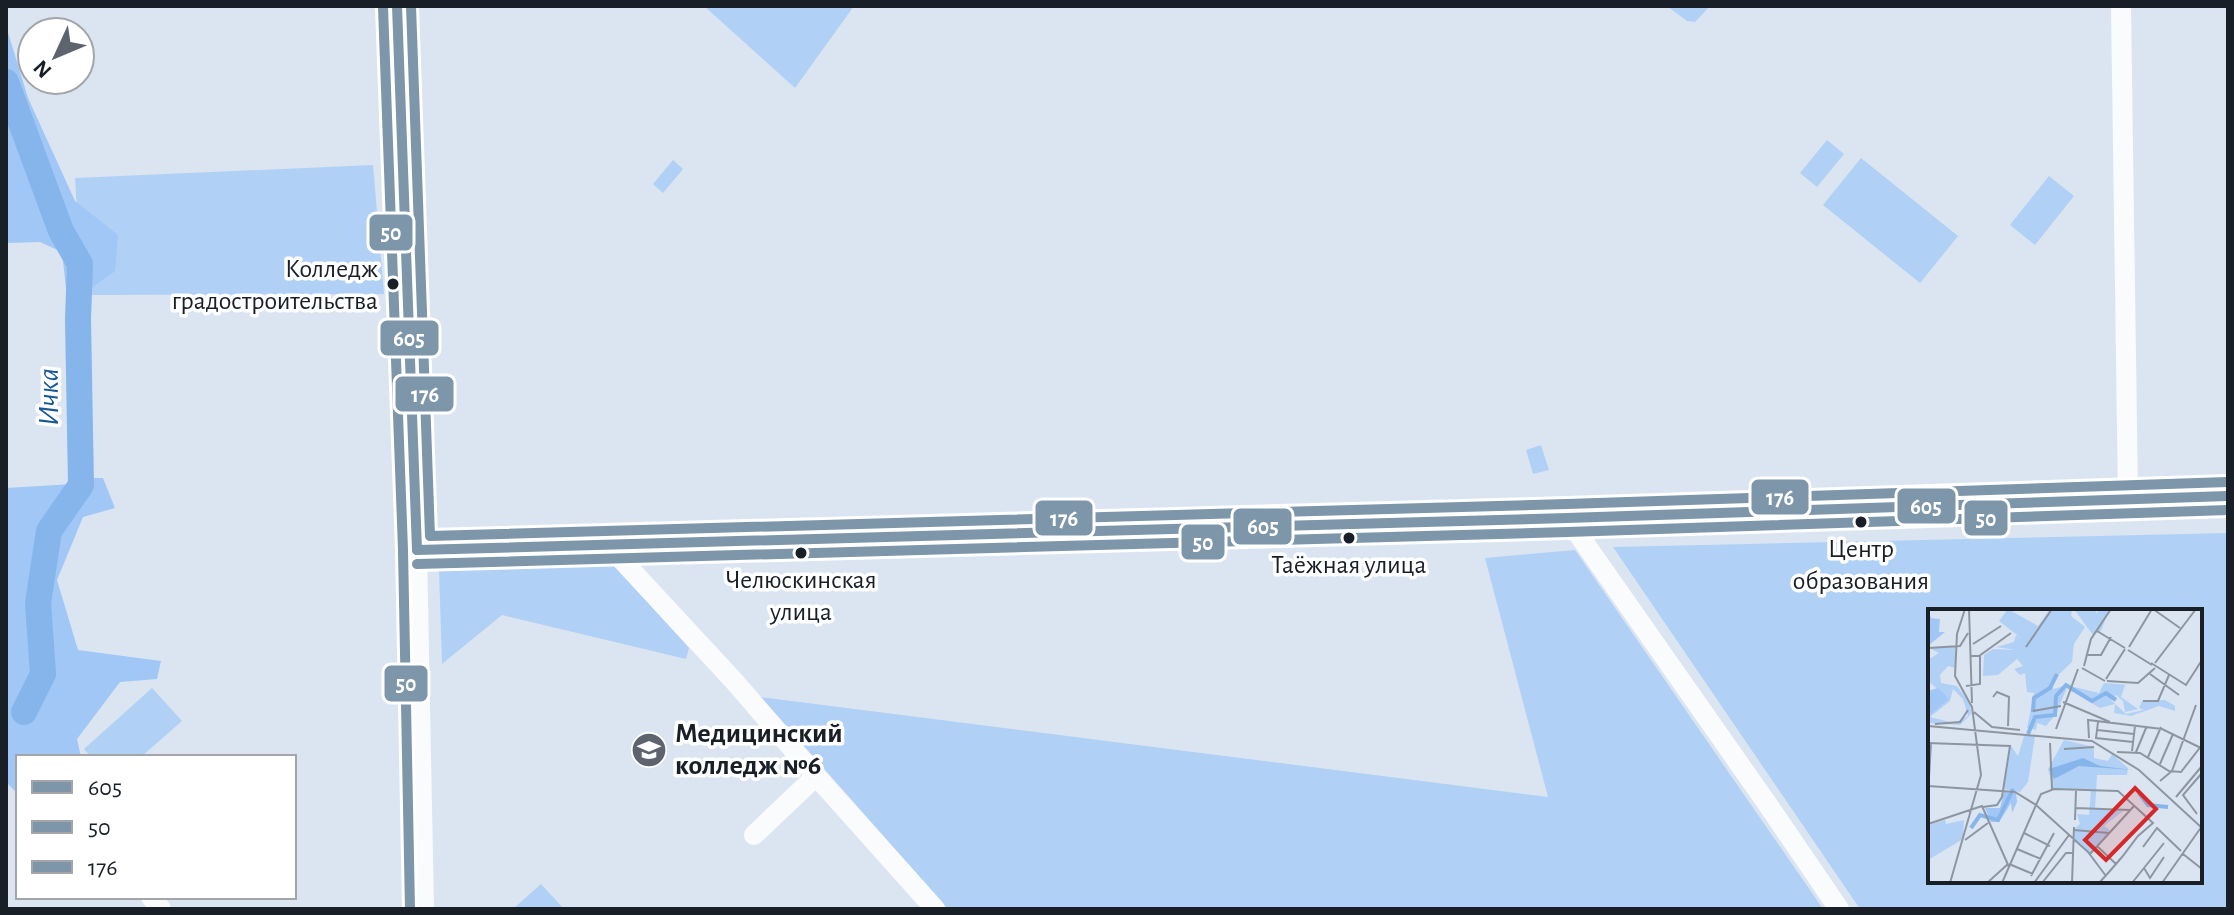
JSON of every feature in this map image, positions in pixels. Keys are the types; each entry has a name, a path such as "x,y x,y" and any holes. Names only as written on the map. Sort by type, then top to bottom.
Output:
{"street":[{"path":"397,6 417,550 424,909"},
{"path":"2121,6 2128,498"},
{"path":"417,550 2228,496"},
{"path":"1567,518 1839,909"},
{"path":"607,544 734,681 935,909"},
{"path":"754,835 816,776"}],"shaded area":[{"path":"704,6 854,6 795,88"},
{"path":"1667,6 1710,6 1695,22 1687,21"},
{"path":"6,26 16,59 16,96 27,96 75,201 118,235 115,271 82,295 82,478 103,478 115,508 83,517 57,580 78,650 161,661 157,679 120,682 77,739 81,755 16,755 16,792 6,782 6,488 73,484 72,343 62,252 40,242 6,243"},
{"path":"1827,140 1844,154 1817,187 1800,173"},
{"path":"1861,158 1958,236 1920,283 1823,205"},
{"path":"673,160 683,169 663,193 653,184"},
{"path":"373,165 384,294 82,295 75,178"},
{"path":"2049,176 2074,196 2035,245 2010,225"},
{"path":"1541,445 1549,470 1533,474 1526,450"},
{"path":"2228,533 2228,909 1860,909 1613,547"},
{"path":"1575,550 1823,909 948,909 761,697 1548,797 1485,558"},
{"path":"449,556 514,560 554,567 611,562 689,648 686,659 502,615 442,664 439,570"},
{"path":"152,688 182,721 143,755 89,755 84,749"},
{"path":"541,884 564,909 513,909"}],"waterway":[{"name":"Ичка","path":"6,82 61,231 80,264 81,485 49,531 38,603 43,674 24,712"}],"transit line":[{"name":"605","path":"397,6 417,550"},
{"name":"176","path":"411,6 430,536 2228,482"},
{"name":"50","path":"383,7 403,550 410,909"},
{"name":"605","path":"417,550 2228,496"},
{"name":"50","path":"417,564 2228,510"}],"place":[{"name":"Колледж градостроительства","path":"393,284"},
{"name":"Центр образования","path":"1861,522"},
{"name":"Таёжная улица","path":"1349,538"},
{"name":"Челюскинская улица","path":"801,553"},
{"name":"Медицинский колледж №6","path":"649,750"}]}
